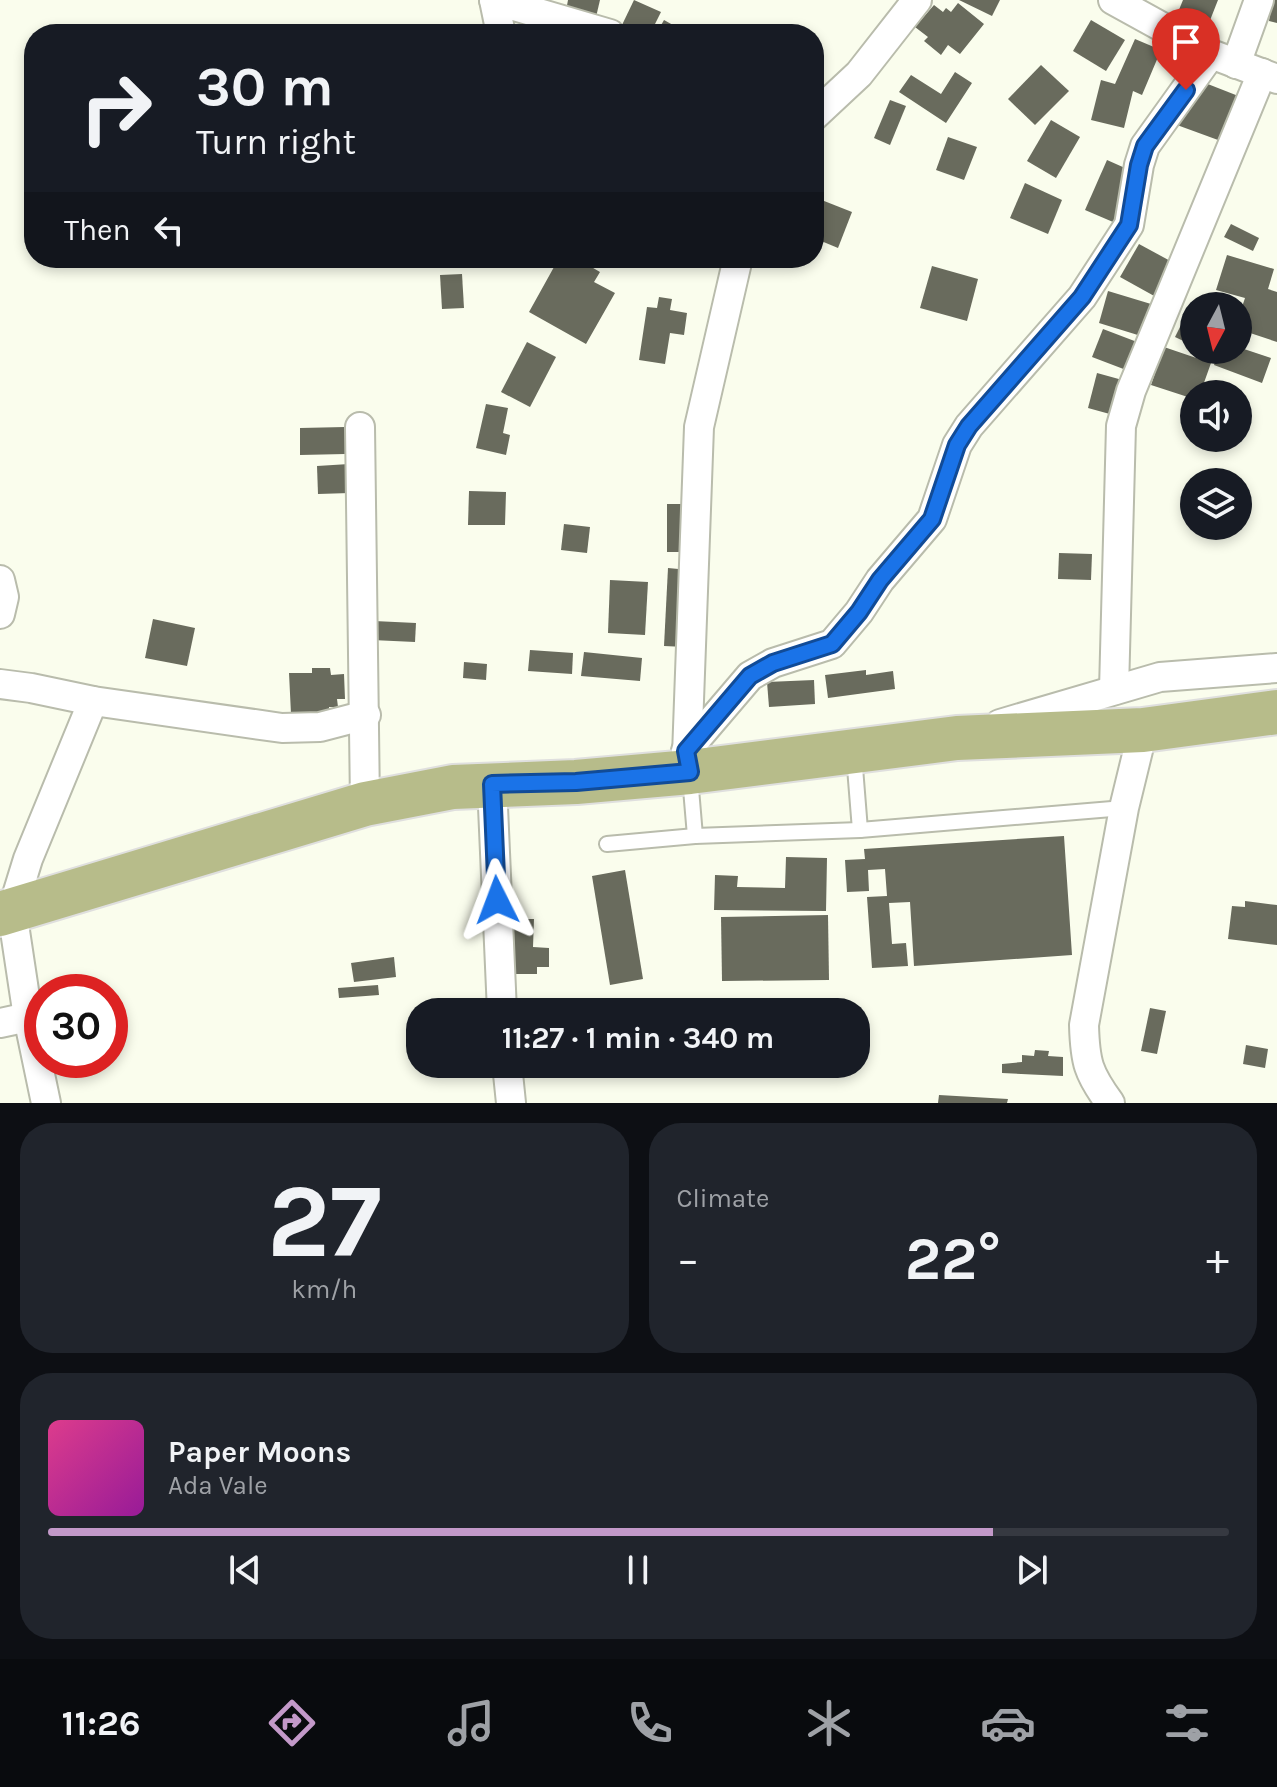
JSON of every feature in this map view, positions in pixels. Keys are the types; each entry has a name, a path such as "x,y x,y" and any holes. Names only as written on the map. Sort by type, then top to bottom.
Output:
{"main road":[{"path":"6,912 365,804 453,787 576,782 688,761 853,751 957,738 1143,730 1277,712"}],"street":[{"path":"499,24 494,0 576,24"},
{"path":"824,107 859,74 917,0"},
{"path":"1113,0 1247,68"},
{"path":"1114,690 1121,426 1247,68 1259,0"},
{"path":"688,761 750,676 773,663 832,644 859,612 880,580 932,519 957,445 969,426 1082,297 1129,225 1145,146 1247,68"},
{"path":"688,761 699,427 736,268"},
{"path":"360,427 365,804"},
{"path":"0,580 4,597 0,614"},
{"path":"957,738 1160,677 1277,668"},
{"path":"0,684 93,701 282,728 320,727 366,715"},
{"path":"24,998 6,912 93,701"},
{"path":"1110,1103 1095,1083 1085,1059 1084,1025 1124,808 1143,730"},
{"path":"492,784 501,998"},
{"path":"0,1023 24,1018"},
{"path":"41,1078 46,1103"},
{"path":"508,1078 511,1103"}],"lane":[{"path":"853,751 860,830"},
{"path":"688,761 695,836"},
{"path":"607,844 695,836 860,830 1124,808"}],"building":[{"path":"568,0 600,0 596,17 566,11"},
{"path":"634,0 661,12 655,24 622,24"},
{"path":"959,0 1000,0 992,16"},
{"path":"1183,0 1218,0 1205,33 1174,22"},
{"path":"1272,0 1277,0 1277,23 1269,21"},
{"path":"958,3 984,24 960,54 948,45 941,55 924,41 928,37 915,27 934,5 943,12 946,8 951,12"},
{"path":"1091,20 1125,40 1106,71 1073,51"},
{"path":"1135,39 1161,50 1142,95 1133,91 1124,128 1091,120 1101,80 1115,84"},
{"path":"1041,65 1069,91 1035,125 1008,99"},
{"path":"955,72 972,83 946,123 899,92 911,75 941,94"},
{"path":"1195,79 1246,99 1229,144 1177,125"},
{"path":"890,100 906,106 890,145 874,138"},
{"path":"1051,120 1080,137 1056,178 1027,161"},
{"path":"948,137 977,147 964,180 936,170"},
{"path":"1107,160 1134,172 1113,222 1085,210"},
{"path":"1025,183 1062,200 1048,234 1010,218"},
{"path":"824,201 852,212 838,248 824,242"},
{"path":"1231,224 1259,238 1253,251 1224,237"},
{"path":"1139,244 1174,263 1156,297 1120,277"},
{"path":"1227,255 1274,269 1268,289 1277,292 1277,342 1252,334 1252,292 1216,290"},
{"path":"932,266 978,279 967,321 920,308"},
{"path":"553,268 593,268 600,272 594,282 615,293 586,344 529,312"},
{"path":"462,274 464,308 442,309 440,275"},
{"path":"1108,291 1151,304 1141,336 1099,323"},
{"path":"659,297 672,299 670,310 687,313 684,335 670,333 665,364 639,360 647,307 657,308"},
{"path":"1103,329 1145,345 1134,373 1092,357"},
{"path":"527,342 556,357 530,407 501,392"},
{"path":"1164,347 1180,352 1180,364 1211,364 1205,380 1180,380 1180,394 1151,385"},
{"path":"1252,352 1271,358 1262,383 1214,365 1252,364"},
{"path":"1097,373 1126,381 1117,416 1088,408"},
{"path":"486,404 508,408 503,433 510,435 506,455 476,448"},
{"path":"345,427 345,454 300,455 300,428"},
{"path":"349,464 350,493 318,494 317,466"},
{"path":"469,491 506,492 505,525 468,525"},
{"path":"667,504 686,504 685,552 667,552"},
{"path":"564,524 590,527 587,553 561,550"},
{"path":"1059,553 1092,554 1091,580 1058,579"},
{"path":"668,568 689,570 685,647 664,646"},
{"path":"610,580 648,582 645,635 608,633"},
{"path":"153,619 195,628 187,666 145,658"},
{"path":"374,621 416,623 415,642 372,640"},
{"path":"530,650 573,653 572,674 528,671"},
{"path":"584,652 642,658 640,681 581,676"},
{"path":"464,662 487,664 486,680 463,678"},
{"path":"312,668 330,668 331,675 344,674 345,699 337,699 338,707 329,707 329,712 291,714 289,673 312,673"},
{"path":"866,670 866,675 893,671 895,689 828,698 825,675"},
{"path":"814,680 815,704 769,707 767,682"},
{"path":"1064,836 1072,955 914,966 910,902 889,903 892,944 906,943 908,966 872,968 867,897 887,896 885,869 868,870 869,891 847,892 845,860 865,859 864,849"},
{"path":"786,857 827,858 826,911 714,910 715,875 738,876 737,887 785,888"},
{"path":"625,870 643,979 610,985 592,876"},
{"path":"1245,901 1277,905 1277,945 1228,939 1232,906 1245,907"},
{"path":"828,915 829,980 722,981 721,917"},
{"path":"510,919 534,919 533,947 549,948 549,967 537,967 537,974 509,974"},
{"path":"394,957 396,977 354,982 351,963"},
{"path":"378,985 379,995 339,998 338,988"},
{"path":"1150,1008 1166,1011 1157,1054 1141,1051"},
{"path":"1246,1045 1268,1049 1265,1068 1243,1064"},
{"path":"1035,1050 1049,1051 1048,1056 1063,1057 1063,1076 1002,1073 1002,1064 1022,1062 1022,1055 1034,1056"},
{"path":"939,1095 1008,1099 1007,1103 938,1103"}],"route":[{"path":"497,900 492,784 576,782 690,772 686,751 750,676 773,663 832,644 880,580 932,519 957,445 969,426 1082,297 1129,225 1145,146 1186,90"}]}
